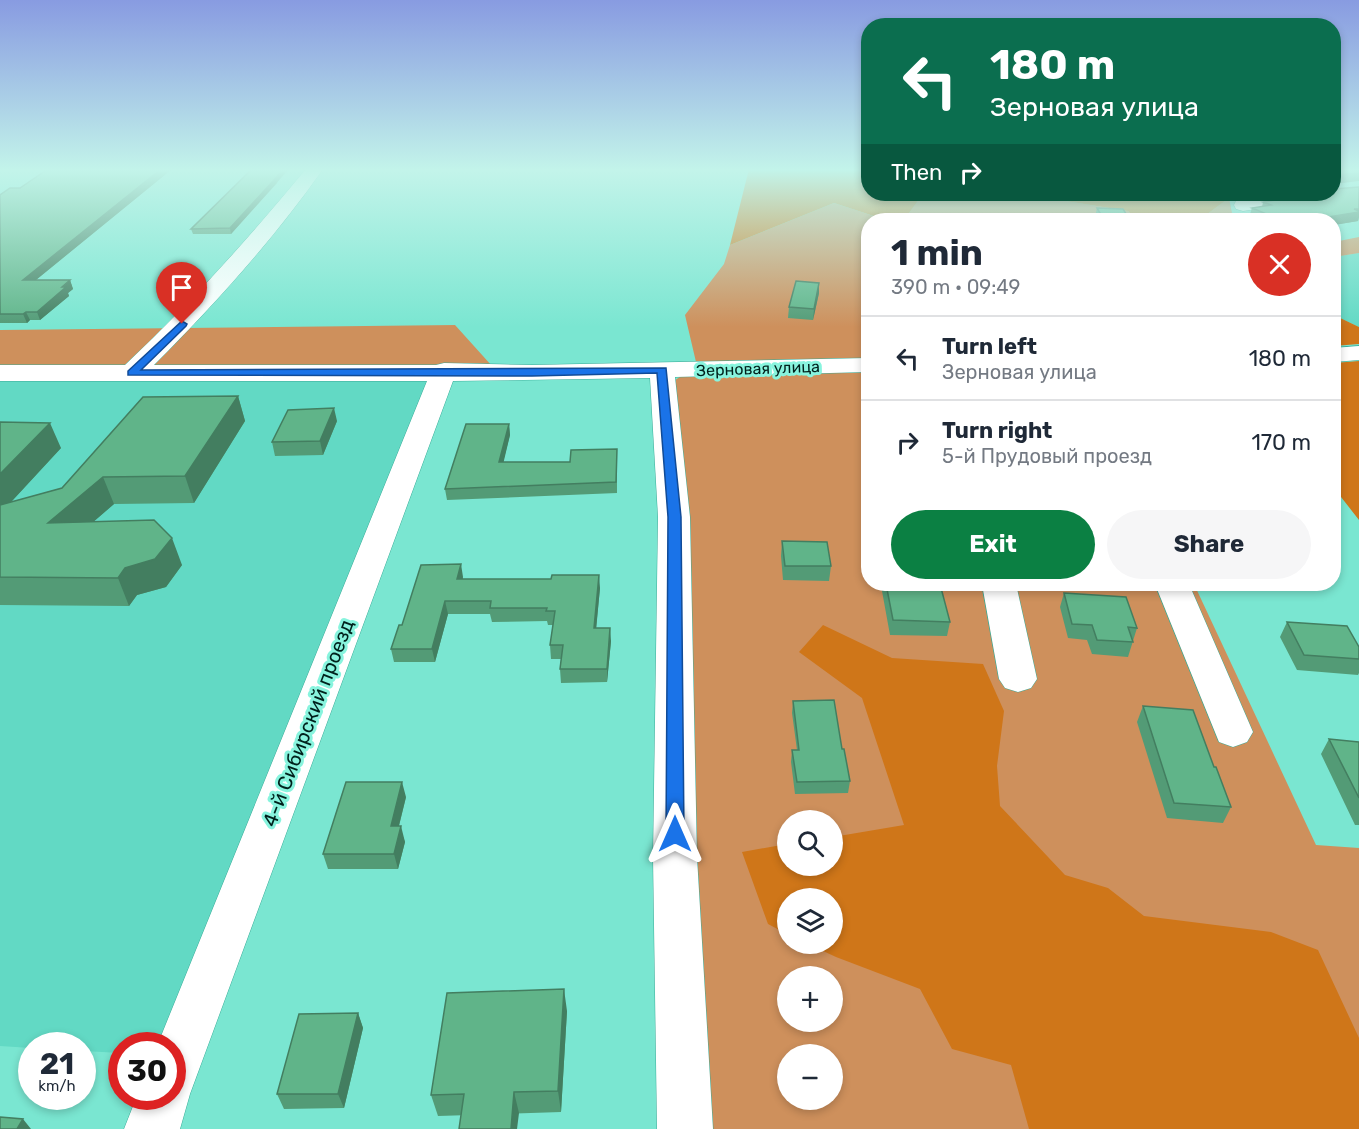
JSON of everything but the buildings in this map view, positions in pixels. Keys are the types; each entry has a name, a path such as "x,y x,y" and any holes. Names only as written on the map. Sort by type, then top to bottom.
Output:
{"street":[{"path":"132,373 182,324 273,222"},
{"path":"1341,354 1359,353"},
{"name":"Зерновая улица","path":"0,373 444,371 532,373 861,365"},
{"path":"662,370 674,517 675,857 686,1129"},
{"name":"4-й Сибирский проезд","path":"186,1039 444,371"},
{"path":"1000,591 1018,679"},
{"path":"1175,591 1233,732"},
{"path":"152,1129 159,1110"}],"shaded area":[{"path":"736,222 788,222 730,245"},
{"path":"788,222 861,222 861,358 696,362 685,315 724,264 730,245"},
{"path":"1359,237 1359,253 1341,256 1341,241"},
{"path":"1359,253 1359,327 1341,318 1341,256"},
{"path":"1341,318 1359,327 1359,344 1341,345"},
{"path":"455,325 492,366 0,366 0,330"},
{"path":"1359,361 1359,520 1341,497 1341,362"},
{"path":"861,371 861,591 1197,591 1316,845 1359,848 1359,1129 658,1129 653,853 663,516 674,381 681,376"},
{"path":"0,377 431,379 174,1032 108,1032 108,1052 96,1052 96,1032 18,1032 18,1047 0,1046"},
{"path":"823,625 892,658 983,664 1004,711 997,766 1000,806 1065,875 1108,888 1144,916 1271,932 1318,950 1359,1038 1359,1129 1029,1129 1011,1065 952,1049 920,989 830,954 843,954 843,888 777,888 777,929 768,924 742,852 777,846 777,876 843,876 843,835 904,825 862,698 799,652"}],"route":[{"path":"182,324 132,373 444,371 532,373 662,370 665,382 674,517 675,834"}]}
